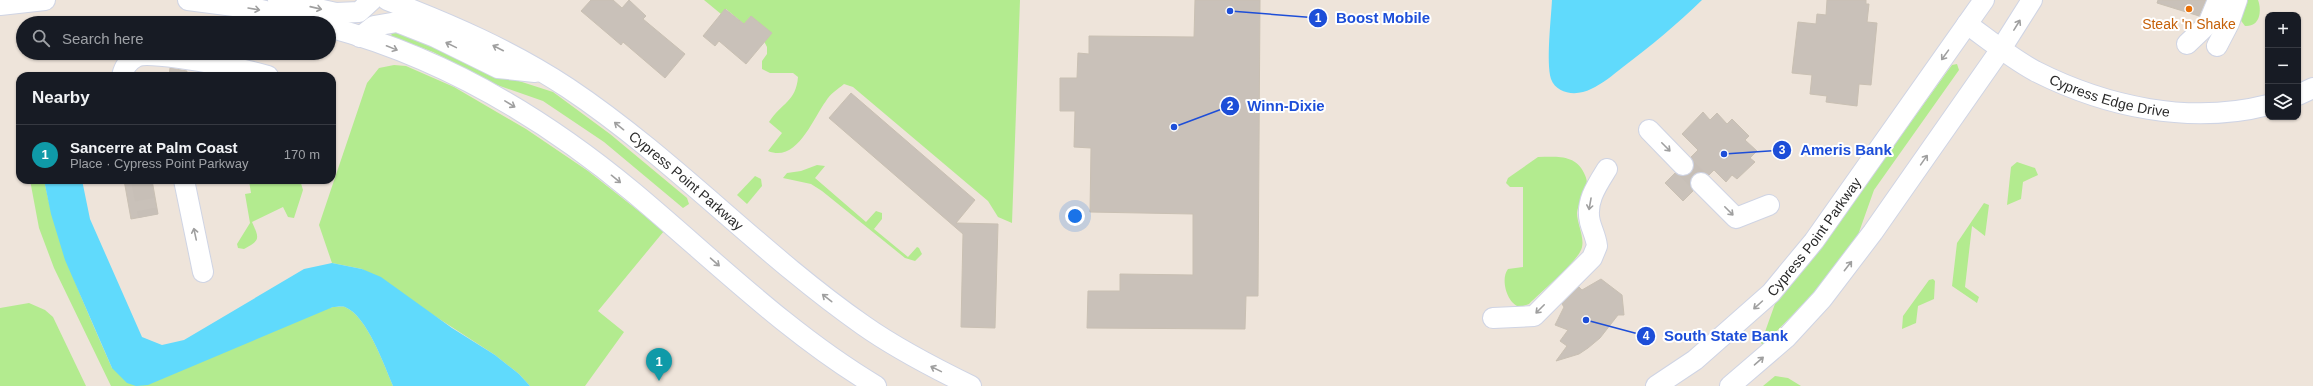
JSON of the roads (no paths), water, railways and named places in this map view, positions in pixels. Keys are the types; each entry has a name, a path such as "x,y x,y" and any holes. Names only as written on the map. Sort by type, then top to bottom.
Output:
{"street":[{"path":"0,5 45,0"},
{"path":"188,0 257,9 286,16"},
{"path":"278,0 336,13 359,12 372,0"},
{"name":"Cypress Point Parkway","path":"387,0 429,16 499,48 568,88 616,123 808,283 863,326 929,366 971,386"},
{"name":"Cypress Point Parkway","path":"1656,386 1695,360 1772,293 1814,241 1984,0"},
{"path":"1730,386 1786,338 1822,299 1873,232 2001,49 2032,0"},
{"path":"2187,44 2208,24 2218,0"},
{"path":"2217,46 2229,23 2236,0"},
{"path":"360,37 374,26 397,22 435,37 498,68 541,72"},
{"name":"Cypress Edge Drive","path":"1967,24 2001,49 2034,70 2082,91 2127,105 2170,113 2215,114 2265,106"},
{"path":"336,29 360,37 452,74 503,100 544,125 632,192 784,321 828,355 876,386"},
{"path":"123,72 124,68 132,60"},
{"path":"185,60 212,63 251,72"},
{"path":"2301,94 2313,88"},
{"path":"1649,130 1683,165"},
{"path":"1493,318 1534,316 1592,258 1597,246 1589,219 1590,204 1595,189 1607,169"},
{"path":"1701,183 1736,218 1769,205"},
{"path":"185,184 204,272"}],"water":[{"path":"1552,0 1702,0 1664,35 1607,79 1586,91 1580,93 1568,93 1558,88 1551,79 1549,52"},
{"path":"45,184 83,184 90,219 142,337 162,345 184,340 304,269 332,263 362,269 381,277 452,328 495,355 519,374 530,386 393,386 380,354 361,320 345,307 333,307 148,385 136,386 127,383 112,368 65,260 51,214"}],"tunnel":[{"path":"1683,165 1701,183"},
{"path":"142,184 148,216"}],"place":[{"name":"Steak 'n Shake","path":"2189,9"},
{"name":"Boost Mobile","path":"1230,11"},
{"name":"Winn-Dixie","path":"1174,127"},
{"name":"Ameris Bank","path":"1724,154"},
{"name":"South State Bank","path":"1586,320"},
{"name":"Sancerre at Palm Coast","path":"659,381"}]}
